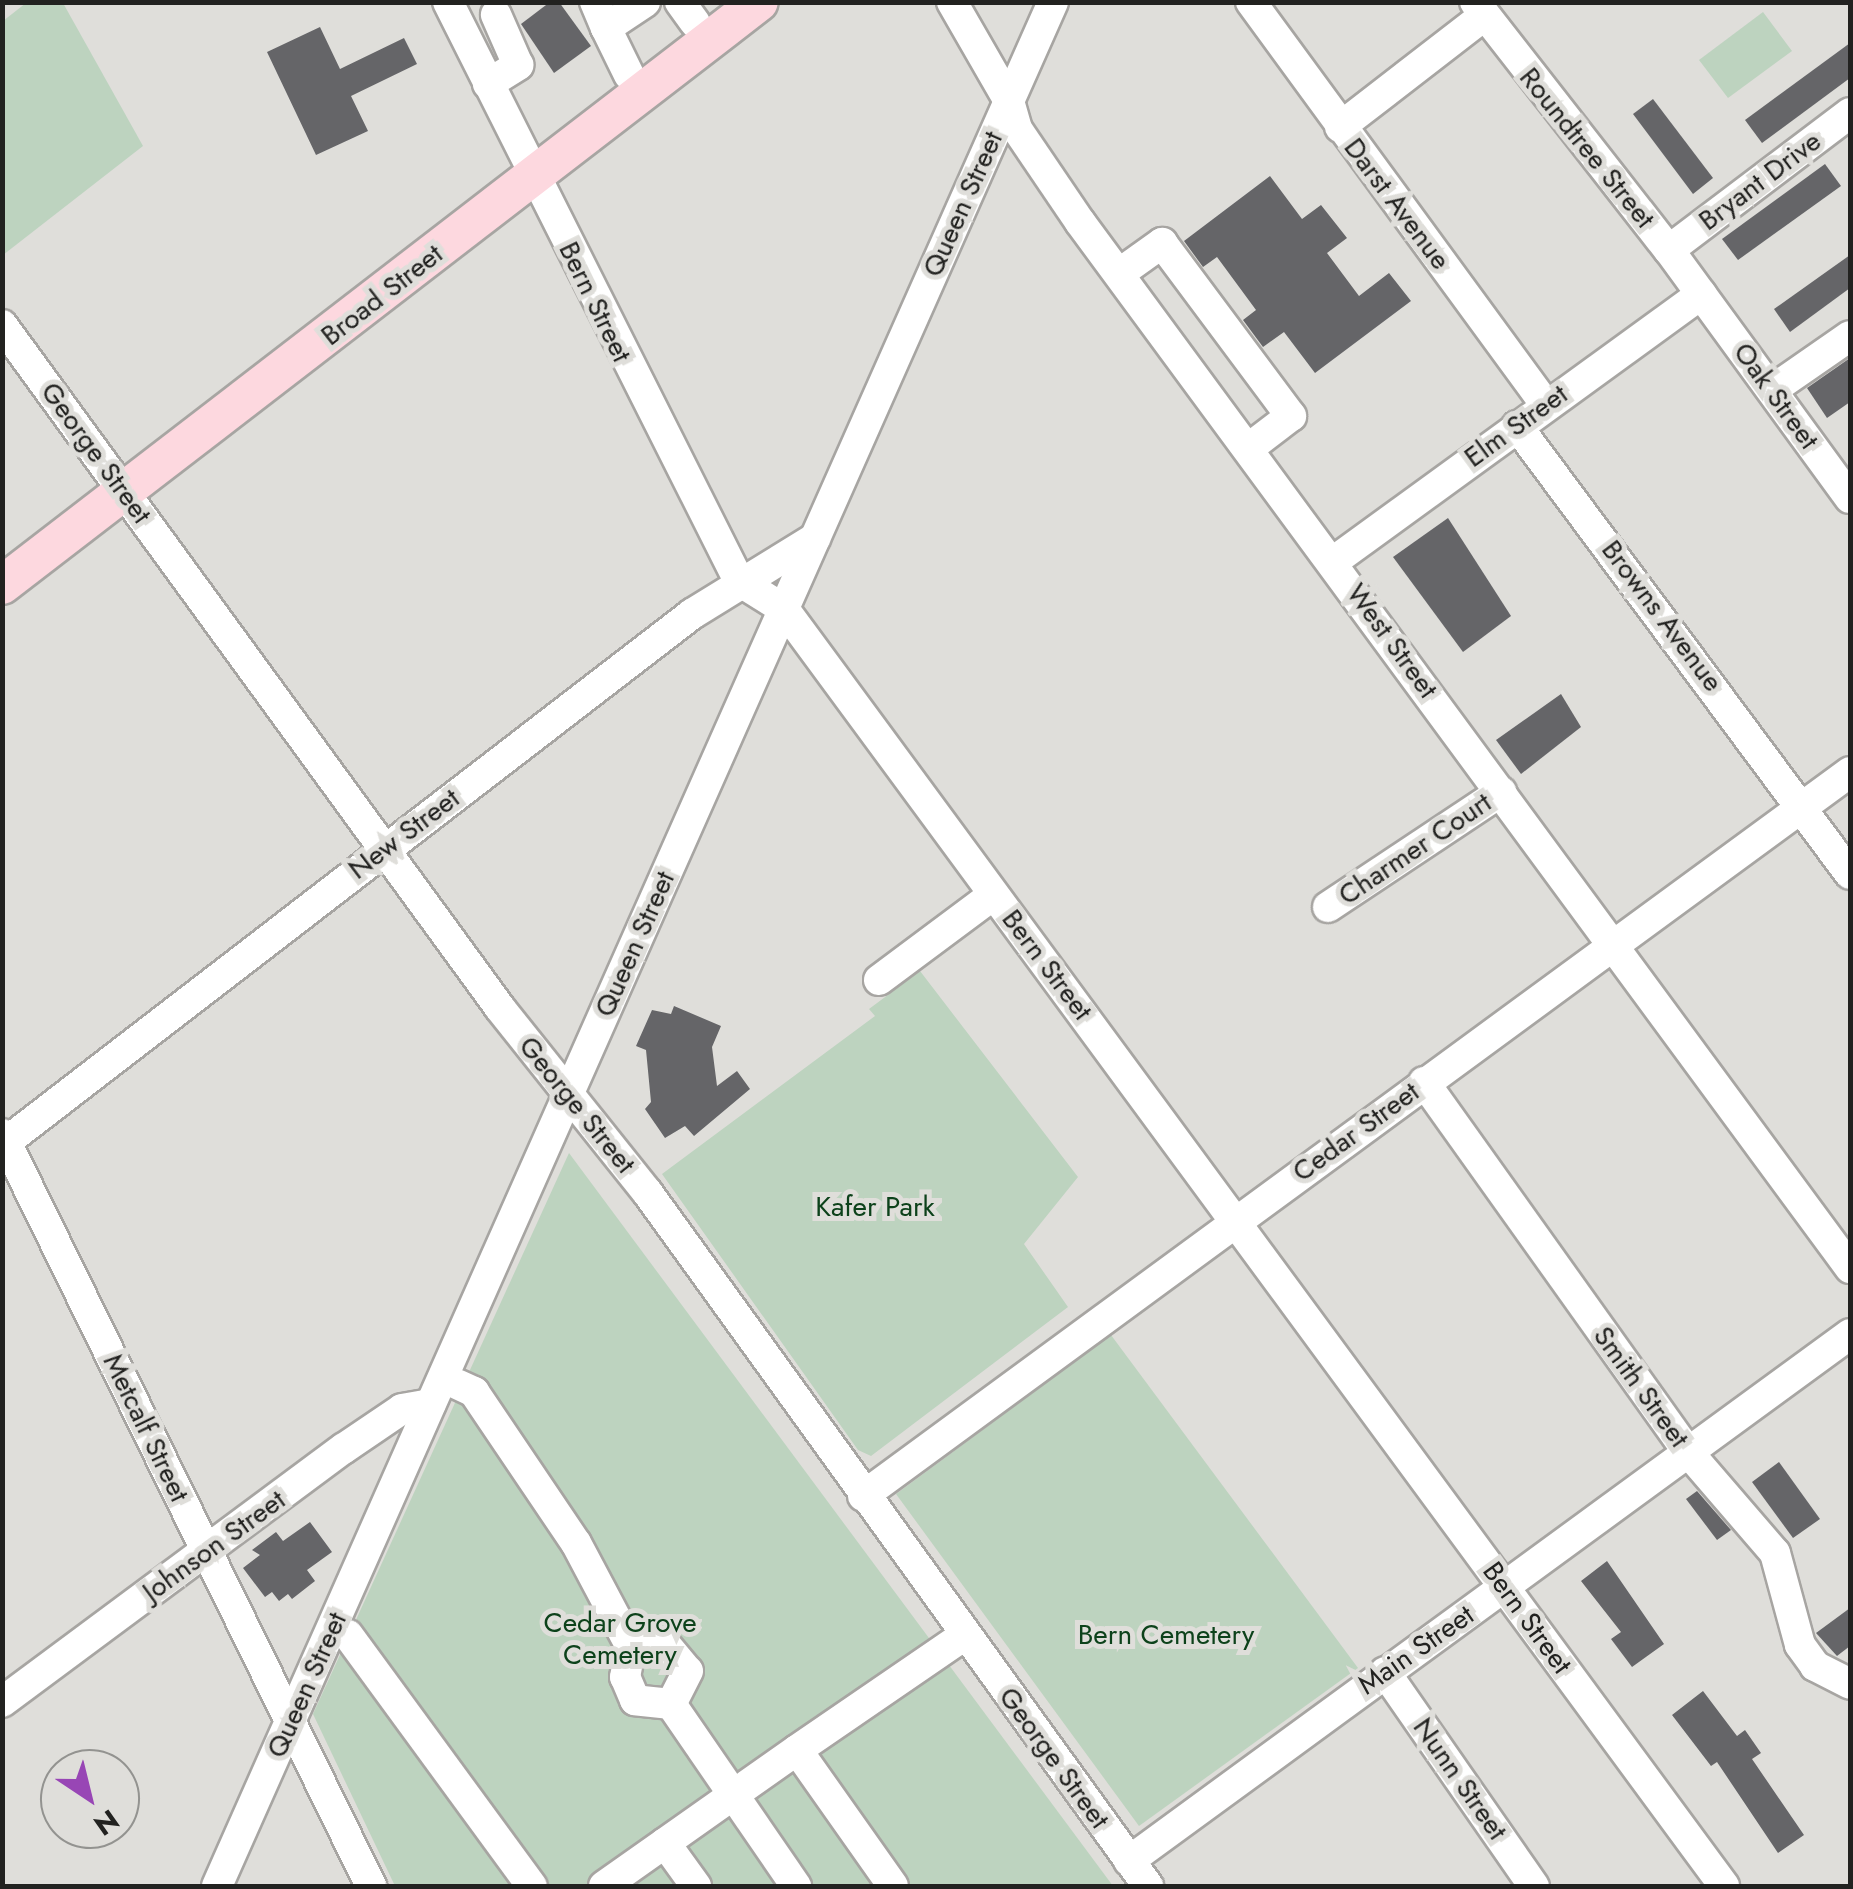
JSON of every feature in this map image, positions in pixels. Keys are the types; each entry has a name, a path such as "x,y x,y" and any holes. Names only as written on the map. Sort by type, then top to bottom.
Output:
{"main road":[{"name":"Broad Street","path":"2,586 118,482 529,168 760,2"},
{"name":"Broad Street","path":"529,168 699,9"},
{"name":"Broad Street","path":"2,556 118,482"}],"street":[{"name":"Bern Street","path":"448,2 739,581 784,609 1237,1219 1724,1886"},
{"path":"629,75 600,15 645,2"},
{"name":"West Street","path":"952,2 1009,101 1018,129 1120,274 1850,1268"},
{"name":"Queen Street","path":"217,1886 1052,2"},
{"name":"Darst Avenue","path":"1251,2 1545,404"},
{"path":"462,30 509,9 518,65 488,84"},
{"path":"1340,127 1480,9"},
{"name":"Roundtree Street","path":"1480,9 1700,294"},
{"name":"Bryant Drive","path":"1669,250 1850,113"},
{"path":"1120,274 1162,242 1290,416 1250,448"},
{"name":"Elm Street","path":"1334,561 1700,294"},
{"name":"Oak Street","path":"1700,294 1850,498"},
{"name":"George Street","path":"2,325 500,1008 570,1090 1148,1886"},
{"path":"1772,390 1850,336"},
{"name":"Browns Avenue","path":"1517,426 1806,807 1850,874"},
{"name":"New Street","path":"4,1140 739,581 815,538"},
{"name":"Cedar Street","path":"863,1496 1850,772"},
{"name":"Charmer Court","path":"1328,907 1501,792"},
{"path":"879,980 993,895"},
{"name":"Smith Street","path":"1424,1082 1688,1452 1775,1552 1800,1645 1816,1666 1850,1684"},
{"name":"Metcalf Street","path":"4,1140 371,1886"},
{"name":"Main Street","path":"1129,1861 1850,1334"},
{"path":"459,1386 474,1392 576,1543 631,1647 625,1676 635,1700 671,1704"},
{"name":"Johnson Street","path":"2,1702 388,1418 431,1404"},
{"path":"348,1635 532,1886"},
{"path":"611,1885 731,1796 965,1635"},
{"path":"631,1647 665,1644 688,1671 671,1704"},
{"name":"Nunn Street","path":"1385,1672 1534,1886"},
{"path":"671,1704 796,1886"},
{"path":"797,1750 893,1886"},
{"path":"664,1844 696,1886"}],"green space":[{"path":"26,3 63,3 143,146 3,255 3,21"},
{"path":"1763,12 1792,51 1728,98 1699,60"},
{"name":"Kafer Park","path":"920,971 1078,1177 1024,1244 1068,1307 871,1456 858,1450 662,1174 875,1016 869,1009"},
{"name":"Cedar Grove Cemetery","path":"569,1153 1113,1886 395,1886 313,1714"},
{"name":"Bern Cemetery","path":"1111,1335 1358,1668 1139,1826 896,1494"}],"building":[{"path":"550,2 559,2 591,46 554,73 521,24"},
{"path":"320,27 340,69 404,38 417,64 351,96 368,131 316,155 267,52"},
{"path":"1850,43 1850,78 1762,143 1745,120"},
{"path":"1653,99 1713,178 1693,194 1633,114"},
{"path":"1825,164 1841,186 1738,260 1722,239"},
{"path":"1270,176 1302,219 1321,205 1347,238 1327,253 1359,296 1389,273 1411,301 1315,373 1284,332 1263,347 1243,320 1256,310 1217,257 1203,267 1184,241"},
{"path":"1850,255 1850,288 1790,332 1774,309"},
{"path":"1850,358 1850,402 1827,418 1807,388"},
{"path":"1448,518 1511,616 1463,652 1393,557"},
{"path":"1561,694 1581,727 1521,774 1496,740"},
{"path":"674,1006 721,1026 712,1047 717,1086 737,1071 750,1089 694,1136 685,1126 665,1138 645,1109 651,1102 646,1050 636,1046 652,1010 671,1014"},
{"path":"1779,1462 1820,1519 1793,1538 1752,1482"},
{"path":"1697,1491 1731,1530 1717,1540 1686,1499"},
{"path":"310,1522 332,1552 307,1570 315,1581 292,1599 288,1594 279,1601 272,1592 265,1597 243,1568 260,1555 252,1550 276,1532 283,1541"},
{"path":"1607,1561 1664,1644 1632,1667 1611,1639 1621,1632 1581,1581"},
{"path":"1850,1608 1850,1646 1837,1656 1816,1633"},
{"path":"1703,1691 1737,1736 1745,1730 1761,1753 1752,1759 1804,1835 1778,1853 1717,1762 1711,1766 1672,1715"}]}
